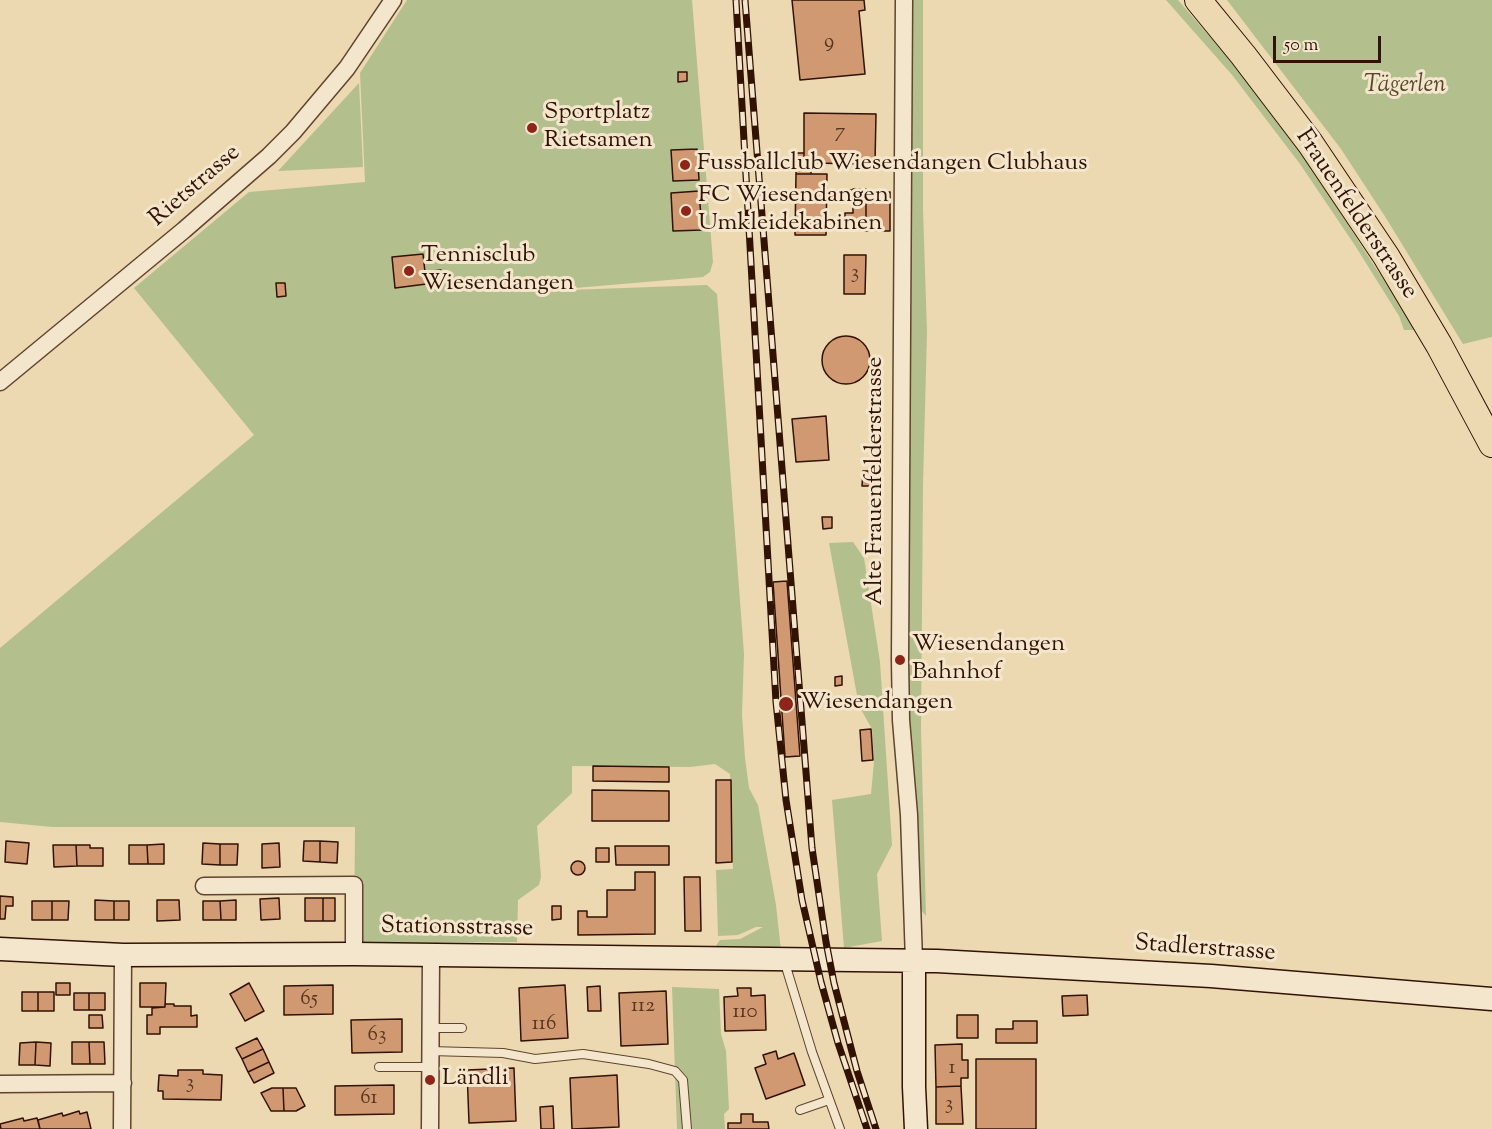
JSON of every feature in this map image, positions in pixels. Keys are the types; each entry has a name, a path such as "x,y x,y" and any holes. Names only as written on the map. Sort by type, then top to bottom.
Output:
{"main road":[{"name":"Frauenfelderstrasse","path":"1198,0 1310,143 1386,256 1439,345 1492,444"},
{"name":"Stationsstrasse","path":"0,950 123,955 354,954 914,961"},
{"name":"Stadlerstrasse","path":"914,961 1211,976 1492,999"},
{"path":"914,961 916,1129"}],"street":[{"name":"Rietstrasse","path":"0,381 184,230 269,156 293,132 347,68 393,0"},
{"name":"Alte Frauenfelderstrasse","path":"904,0 900,660 914,961"},
{"path":"204,886 354,885 354,954"},
{"path":"122,1129 123,955"},
{"path":"430,1129 431,956"},
{"path":"0,1084 123,1083"}],"lane":[{"path":"787,970 840,1129"},
{"path":"430,1028 462,1028"},
{"path":"379,1067 430,1059 504,1053 535,1059 583,1054 649,1064 675,1071 683,1080 687,1129"},
{"path":"800,1110 829,1100"}],"green space":[{"path":"407,0 692,0 713,262 710,272 703,277 541,291 707,285 717,294 744,654 742,715 745,758 749,788 758,805 776,905 781,951 707,958 720,940 740,939 763,927 756,927 738,935 718,936 716,870 733,869 730,774 715,764 690,767 572,766 572,793 537,826 541,877 539,885 518,900 517,942 354,943 355,827 52,827 0,822 0,648 254,435 134,288 249,192 365,182 360,73"},
{"path":"904,0 923,0 923,210 927,332 921,730 926,916 920,909 901,720"},
{"path":"1166,0 1178,0 1243,75 1300,151 1416,330 1404,330 1399,316 1356,247 1300,164 1233,76"},
{"name":"Tägerlen","path":"1227,0 1492,0 1492,337 1463,344 1341,149"},
{"path":"359,83 363,167 278,171"},
{"path":"853,542 864,558 880,662 892,845 877,874 882,941 844,948 832,800 871,794 874,762 872,729 859,706 829,543"},
{"path":"672,987 719,989 721,1034 726,1051 729,1109 724,1114 725,1129 677,1129"}],"building":[{"path":"792,0 864,0 865,10 859,11 865,74 800,80"},
{"path":"678,72 687,72 687,81 678,82"},
{"path":"804,113 876,114 875,164 804,163"},
{"name":"Fussballclub Wiesendangen Clubhaus","path":"697,149 699,180 673,181 671,150"},
{"path":"796,153 804,153 804,163 811,163 811,174 796,174"},
{"path":"796,174 827,174 826,235 795,235"},
{"path":"853,189 866,189 866,230 845,230 845,213 853,213"},
{"path":"836,190 853,190 853,202 836,202"},
{"name":"FC Wiesendangen Umkleidekabinen","path":"699,191 702,230 673,231 671,193"},
{"path":"866,192 890,192 890,231 864,231 866,230"},
{"name":"Tennisclub Wiesendangen","path":"423,254 425,272 441,270 442,282 395,288 392,257"},
{"path":"844,255 866,255 865,294 844,294"},
{"path":"276,283 285,283 286,296 277,297"},
{"path":"846,336 863,343 870,360 863,377 846,384 829,377 822,360 829,343"},
{"path":"826,416 829,460 796,462 792,419"},
{"path":"863,471 873,471 873,486 862,486"},
{"path":"822,517 832,517 832,528 823,529"},
{"path":"787,581 800,756 785,757 773,582"},
{"path":"842,676 842,685 835,686 835,677"},
{"path":"871,729 873,760 862,761 860,730"},
{"path":"593,766 669,767 669,782 593,781"},
{"path":"716,780 731,780 732,862 716,863"},
{"path":"592,790 669,791 669,821 592,821"},
{"path":"6,841 29,843 27,864 5,862"},
{"path":"304,841 320,841 320,862 303,861"},
{"path":"320,841 338,842 337,863 320,862"},
{"path":"203,843 220,844 220,865 202,864"},
{"path":"279,843 280,867 262,868 262,844"},
{"path":"164,844 164,864 148,864 147,845"},
{"path":"220,844 238,844 237,865 220,865"},
{"path":"53,845 76,845 77,866 54,867"},
{"path":"76,845 103,848 103,866 77,866"},
{"path":"129,845 147,845 148,864 129,864"},
{"path":"615,846 669,846 669,865 616,865"},
{"path":"596,848 609,848 609,862 596,862"},
{"path":"578,861 583,863 585,868 583,873 578,875 573,873 571,868 573,863"},
{"path":"635,872 655,872 655,934 578,935 578,911 587,911 587,917 607,917 607,890 635,890"},
{"path":"684,877 700,877 701,931 685,931"},
{"path":"0,896 13,897 13,906 6,906 5,919 0,919"},
{"path":"279,898 280,919 261,920 260,899"},
{"path":"305,898 323,898 323,921 305,921"},
{"path":"323,898 335,898 335,921 323,921"},
{"path":"95,900 114,901 114,920 95,920"},
{"path":"157,900 179,900 180,920 157,921"},
{"path":"236,900 236,920 221,920 220,901"},
{"path":"32,901 52,901 52,920 32,920"},
{"path":"52,901 69,901 68,920 52,920"},
{"path":"114,901 129,901 129,920 114,920"},
{"path":"203,901 220,901 221,920 203,920"},
{"path":"552,906 561,906 561,919 552,920"},
{"path":"56,983 70,983 70,995 56,995"},
{"path":"140,983 166,983 165,1007 140,1007"},
{"path":"249,983 264,1011 245,1021 230,994"},
{"path":"333,985 333,1014 284,1015 284,986"},
{"path":"565,985 568,1038 521,1041 519,988"},
{"path":"600,986 601,1011 588,1011 587,987"},
{"path":"737,988 751,988 751,996 765,995 766,1030 725,1031 724,997 738,996"},
{"path":"666,991 668,1044 621,1046 619,993"},
{"path":"22,992 38,992 38,1011 22,1011"},
{"path":"38,992 54,992 54,1011 38,1011"},
{"path":"74,993 89,993 89,1010 74,1010"},
{"path":"89,993 105,993 105,1010 89,1010"},
{"path":"1087,995 1088,1015 1063,1016 1062,996"},
{"path":"165,1004 191,1006 191,1016 197,1015 197,1027 160,1027 160,1034 147,1034 147,1015 152,1015 152,1008 165,1007"},
{"path":"89,1015 102,1015 103,1028 89,1028"},
{"path":"957,1015 978,1015 978,1038 957,1038"},
{"path":"402,1019 402,1052 352,1053 351,1020"},
{"path":"1013,1021 1037,1021 1037,1043 996,1043 996,1029 1013,1029"},
{"path":"257,1038 263,1049 242,1059 236,1048"},
{"path":"36,1042 35,1065 19,1065 20,1043"},
{"path":"36,1042 51,1043 50,1066 35,1065"},
{"path":"72,1042 89,1042 90,1064 72,1064"},
{"path":"89,1042 104,1042 105,1064 90,1064"},
{"path":"962,1044 962,1060 968,1060 968,1078 961,1078 961,1086 936,1087 935,1045"},
{"path":"263,1049 269,1062 248,1072 242,1059"},
{"path":"776,1051 778,1059 794,1053 805,1085 766,1099 755,1068 766,1064 763,1055"},
{"path":"976,1059 1036,1059 1036,1129 976,1129"},
{"path":"269,1062 274,1073 254,1083 248,1072"},
{"path":"514,1068 516,1121 469,1123 467,1070"},
{"path":"178,1070 203,1070 203,1074 222,1075 221,1100 163,1099 163,1091 158,1091 159,1075 178,1076"},
{"path":"617,1075 619,1127 572,1129 570,1078"},
{"path":"394,1085 394,1114 335,1115 335,1086"},
{"path":"961,1086 963,1124 936,1124 936,1087"},
{"path":"272,1088 283,1088 284,1111 271,1111 261,1093"},
{"path":"283,1088 296,1088 305,1106 296,1111 284,1111"},
{"path":"553,1106 554,1129 541,1129 540,1107"},
{"path":"79,1111 80,1114 87,1112 91,1129 40,1129 38,1120"},
{"path":"741,1114 753,1114 753,1122 768,1122 769,1129 728,1129 728,1123 741,1123"},
{"path":"23,1118 24,1121 37,1118 40,1129 1,1129 0,1124"}],"railway":[{"path":"736,0 776,702 786,800 802,900 821,982 838,1043 867,1129"},
{"path":"745,0 812,848 834,983 857,1071 876,1129"}],"place":[{"name":"Sportplatz Rietsamen","path":"532,128"},
{"name":"Fussballclub Wiesendangen Clubhaus","path":"685,165"},
{"name":"FC Wiesendangen Umkleidekabinen","path":"686,211"},
{"name":"Tennisclub Wiesendangen","path":"409,271"},
{"name":"Wiesendangen Bahnhof","path":"900,660"},
{"name":"Wiesendangen","path":"786,704"},
{"name":"Ländli","path":"430,1080"}]}
